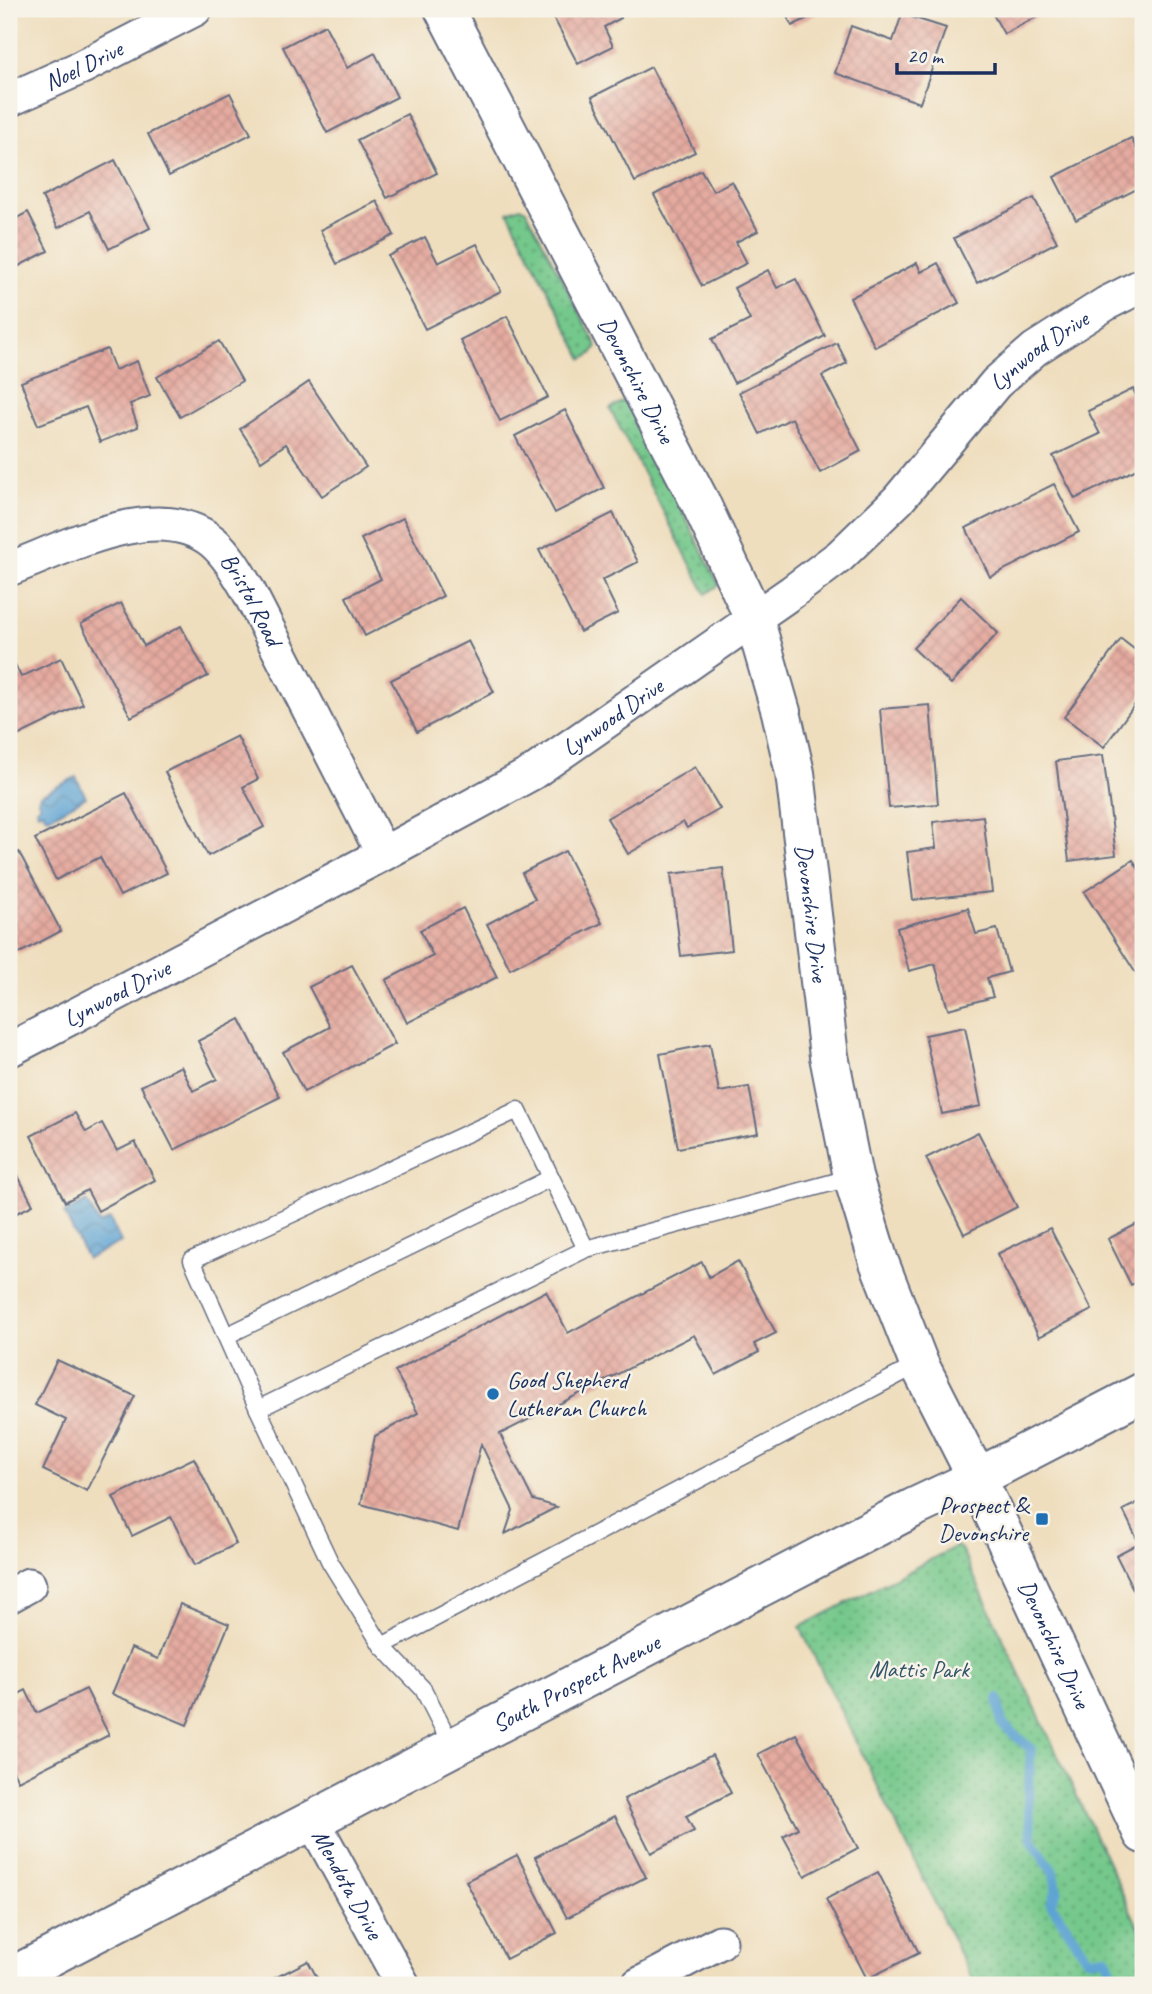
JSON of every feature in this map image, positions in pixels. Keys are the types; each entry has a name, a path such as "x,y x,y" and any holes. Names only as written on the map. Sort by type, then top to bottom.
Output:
{"street":[{"name":"Noel Drive","path":"9,100 82,67 195,9"},
{"name":"Devonshire Drive","path":"444,9 700,502 754,618 782,712 794,773 829,1056 853,1177 879,1262 919,1364 976,1478 1143,1835"},
{"name":"Lynwood Drive","path":"9,1050 532,773 840,556 898,500 996,383 1035,349 1107,303 1143,285"},
{"name":"Bristol Road","path":"9,569 118,528 146,523 164,522 191,529 212,541 227,557 248,590 383,854"},
{"name":"South Prospect Avenue","path":"9,1978 913,1508 1143,1392"},
{"name":"Mendota Drive","path":"313,1821 403,1985"},
{"path":"638,1985 720,1942"}],"lane":[{"path":"453,1748 423,1689 382,1646 330,1562 192,1260 518,1110 586,1249"},
{"path":"258,1409 586,1249 853,1177"},
{"path":"226,1336 551,1178"},
{"path":"382,1646 919,1364"}],"green space":[{"path":"520,207 526,210 597,346 592,354 583,359 508,212"},
{"path":"627,399 719,585 706,594 610,409"},
{"name":"Mattis Park","path":"957,1546 961,1549 1143,1937 1143,1985 975,1985 800,1627"}],"water":[{"path":"76,777 86,797 50,817 45,816 43,811 38,813 36,808 40,805 40,795"},
{"path":"87,1201 99,1224 110,1219 121,1242 87,1259 64,1213"}],"building":[{"path":"549,9 616,9 621,18 604,27 613,46 578,64"},
{"path":"783,9 826,9 792,26"},
{"path":"990,9 1052,9 1004,34"},
{"path":"902,14 946,28 920,103 835,73 851,26 893,41"},
{"path":"325,25 347,68 375,53 397,97 327,133 283,47"},
{"path":"651,67 695,152 635,182 592,97"},
{"path":"230,93 251,134 169,176 148,134"},
{"path":"407,114 437,173 387,198 357,140"},
{"path":"1131,138 1143,161 1143,186 1076,220 1054,177"},
{"path":"115,160 150,228 109,249 90,211 58,228 42,197"},
{"path":"701,170 713,191 732,181 758,231 736,242 747,263 702,286 654,195"},
{"path":"1034,198 1057,242 977,283 954,238"},
{"path":"377,201 394,235 337,264 320,230"},
{"path":"28,212 48,251 9,271 9,222"},
{"path":"425,237 438,263 477,244 501,291 425,329 388,256"},
{"path":"917,263 921,272 938,263 959,303 875,347 850,298"},
{"path":"768,270 777,288 796,279 825,336 734,383 712,339 750,320 734,288"},
{"path":"507,316 548,397 500,421 460,340"},
{"path":"219,341 242,381 180,417 157,377"},
{"path":"837,343 847,363 822,376 861,451 820,473 792,418 760,434 739,392"},
{"path":"107,349 115,370 137,361 150,396 130,404 138,427 100,442 86,407 38,425 21,382"},
{"path":"309,382 366,467 322,496 286,444 261,461 240,429"},
{"path":"1133,389 1143,410 1143,466 1075,499 1053,456 1100,434 1088,411"},
{"path":"565,410 604,488 555,513 515,436"},
{"path":"1054,484 1079,532 990,577 966,528"},
{"path":"613,513 638,562 602,580 618,613 580,632 539,550"},
{"path":"403,518 443,596 365,636 346,597 381,579 361,539"},
{"path":"961,597 998,633 951,684 913,648"},
{"path":"121,603 144,646 181,626 208,676 131,717 81,624"},
{"path":"1121,639 1143,656 1143,693 1104,747 1064,717"},
{"path":"468,641 494,692 417,732 391,680"},
{"path":"9,652 21,677 61,658 83,704 9,740"},
{"path":"930,705 938,804 889,808 880,709"},
{"path":"237,736 258,779 243,787 264,827 208,856 165,772"},
{"path":"1103,755 1116,855 1069,861 1056,761"},
{"path":"695,767 720,809 687,828 683,822 628,854 607,818"},
{"path":"126,793 167,873 120,896 100,857 56,880 35,839"},
{"path":"983,816 992,892 913,900 907,852 936,848 933,822"},
{"path":"565,851 602,923 510,969 487,924 535,899 522,873"},
{"path":"19,852 61,931 18,954 9,937 9,858"},
{"path":"1133,860 1143,876 1143,967 1135,972 1084,892"},
{"path":"723,868 732,950 681,956 671,874"},
{"path":"463,908 497,977 407,1023 386,980 433,956 420,930"},
{"path":"968,908 976,934 997,929 1009,972 987,978 993,997 948,1009 935,964 909,971 897,928"},
{"path":"352,965 395,1044 304,1092 283,1052 330,1027 309,987"},
{"path":"240,1019 280,1097 174,1150 141,1086 181,1066 193,1091 217,1079 198,1041"},
{"path":"965,1027 981,1106 942,1114 925,1035"},
{"path":"710,1044 719,1092 749,1087 758,1133 678,1148 660,1054"},
{"path":"75,1113 86,1132 102,1123 117,1151 135,1142 155,1180 98,1211 87,1190 65,1202 31,1136"},
{"path":"978,1132 1017,1207 964,1234 926,1158"},
{"path":"11,1162 33,1205 9,1217 9,1163"},
{"path":"1143,1221 1143,1279 1131,1285 1108,1239"},
{"path":"1050,1228 1092,1310 1039,1337 997,1254"},
{"name":"Good Shepherd Lutheran Church","path":"738,1261 776,1333 754,1344 759,1352 716,1375 694,1335 500,1434 533,1500 557,1507 505,1534 513,1510 481,1444 458,1531 361,1504 375,1436 418,1413 395,1371 546,1291 568,1333 702,1262 709,1277"},
{"path":"57,1360 135,1396 87,1491 43,1470 66,1420 35,1405"},
{"path":"194,1458 236,1544 195,1565 171,1517 132,1536 113,1497"},
{"path":"1143,1500 1143,1588 1135,1593 1116,1555 1139,1543 1123,1510"},
{"path":"180,1604 229,1624 187,1725 112,1694 131,1648 158,1659"},
{"path":"86,1689 109,1735 18,1781 9,1763 9,1699 26,1690 37,1713"},
{"path":"796,1734 858,1848 805,1876 783,1836 798,1828 758,1754"},
{"path":"712,1755 731,1793 686,1816 694,1831 651,1853 624,1799"},
{"path":"615,1816 646,1877 567,1918 535,1857"},
{"path":"517,1855 557,1933 506,1959 466,1881"},
{"path":"878,1872 919,1953 867,1979 826,1899"},
{"path":"308,1961 321,1985 261,1985"}],"waterway":[{"path":"998,1699 1002,1724 1031,1749 1028,1802 1032,1840 1054,1873 1057,1890 1051,1904 1088,1959 1106,1957 1116,1985"}],"place":[{"name":"Good Shepherd Lutheran Church","path":"493,1394"},
{"name":"Prospect & Devonshire","path":"1042,1519"}]}
